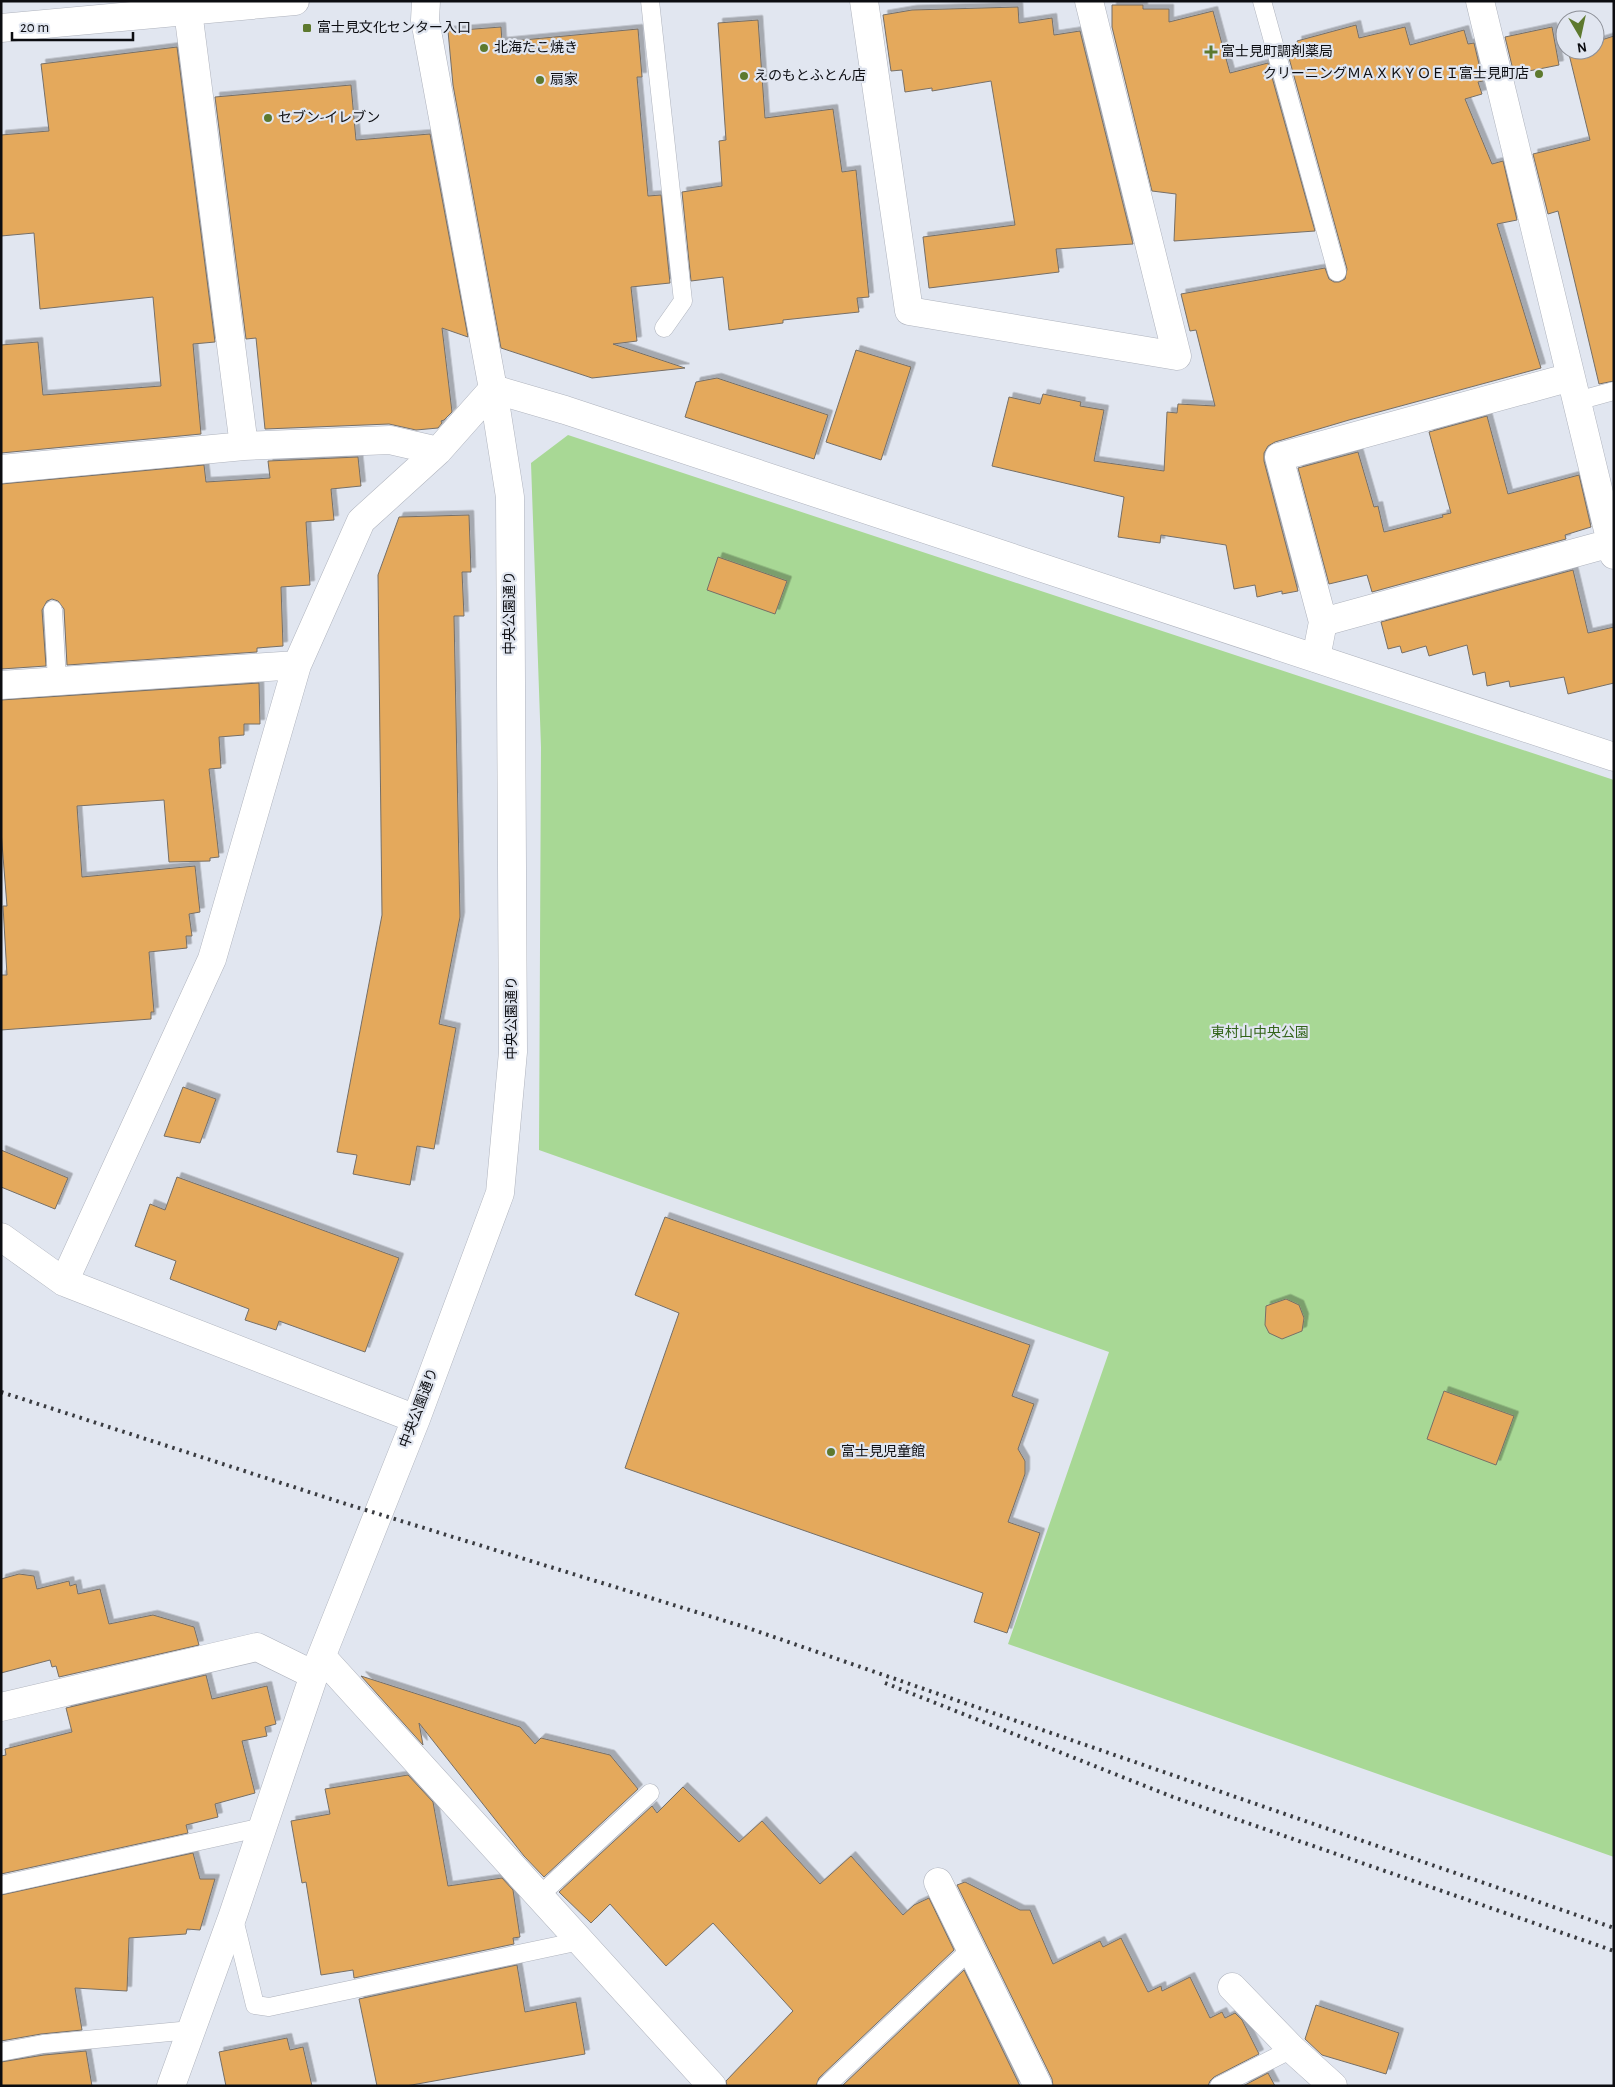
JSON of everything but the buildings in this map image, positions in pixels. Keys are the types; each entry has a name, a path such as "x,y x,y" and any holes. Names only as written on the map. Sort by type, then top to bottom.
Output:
{"street":[{"path":"1,28 136,9 188,11 295,1"},
{"name":"中央公園通り","path":"171,2086 233,1916 318,1666 416,1419 500,1193 514,1052 510,497 425,20 426,1"},
{"path":"864,1 909,311 1177,356 1089,1"},
{"path":"1323,622 1612,549 1608,504 1574,389 1480,1"},
{"path":"188,11 244,446"},
{"path":"1316,658 1323,622 1279,457 1574,389"},
{"path":"64,1282 212,959 297,665 361,521 438,451 492,390 565,410 1614,757"},
{"path":"1,469 244,446 390,440 438,451"},
{"path":"1,685 297,665"},
{"path":"1,1237 64,1282 416,1419"},
{"path":"1,1707 257,1647 318,1666 539,1896 712,2086"},
{"path":"938,1882 1038,2086"},
{"path":"1232,1987 1292,2049 1333,2086"}],"lane":[{"path":"650,1 683,301 664,328"},
{"path":"1262,1 1337,272"},
{"path":"1574,389 1614,390"},
{"path":"53,610 57,681"},
{"path":"539,1896 650,1793"},
{"path":"1,1885 263,1828"},
{"path":"233,1916 255,2005 269,2007 580,1941"},
{"path":"826,2086 971,1949"},
{"path":"1,2052 43,2044 191,2030"},
{"path":"1219,2086 1292,2049"}],"green space":[{"name":"東村山中央公園","path":"568,435 1614,780 1614,1857 1008,1644 1109,1352 539,1150 541,747 531,463"}],"railway":[{"path":"1,1392 343,1503 748,1628 1614,1928"},
{"path":"885,1683 1173,1797 1614,1951"}],"place":[{"name":"富士見文化センター入口","path":"307,28"},
{"name":"北海たこ焼き","path":"484,48"},
{"name":"富士見町調剤薬局","path":"1211,52"},
{"name":"クリーニングＭＡＸＫＹＯＥＩ富士見町店","path":"1539,74"},
{"name":"えのもとふとん店","path":"744,76"},
{"name":"扇家","path":"540,80"},
{"name":"セブン-イレブン","path":"268,118"},
{"name":"富士見児童館","path":"831,1452"}]}
